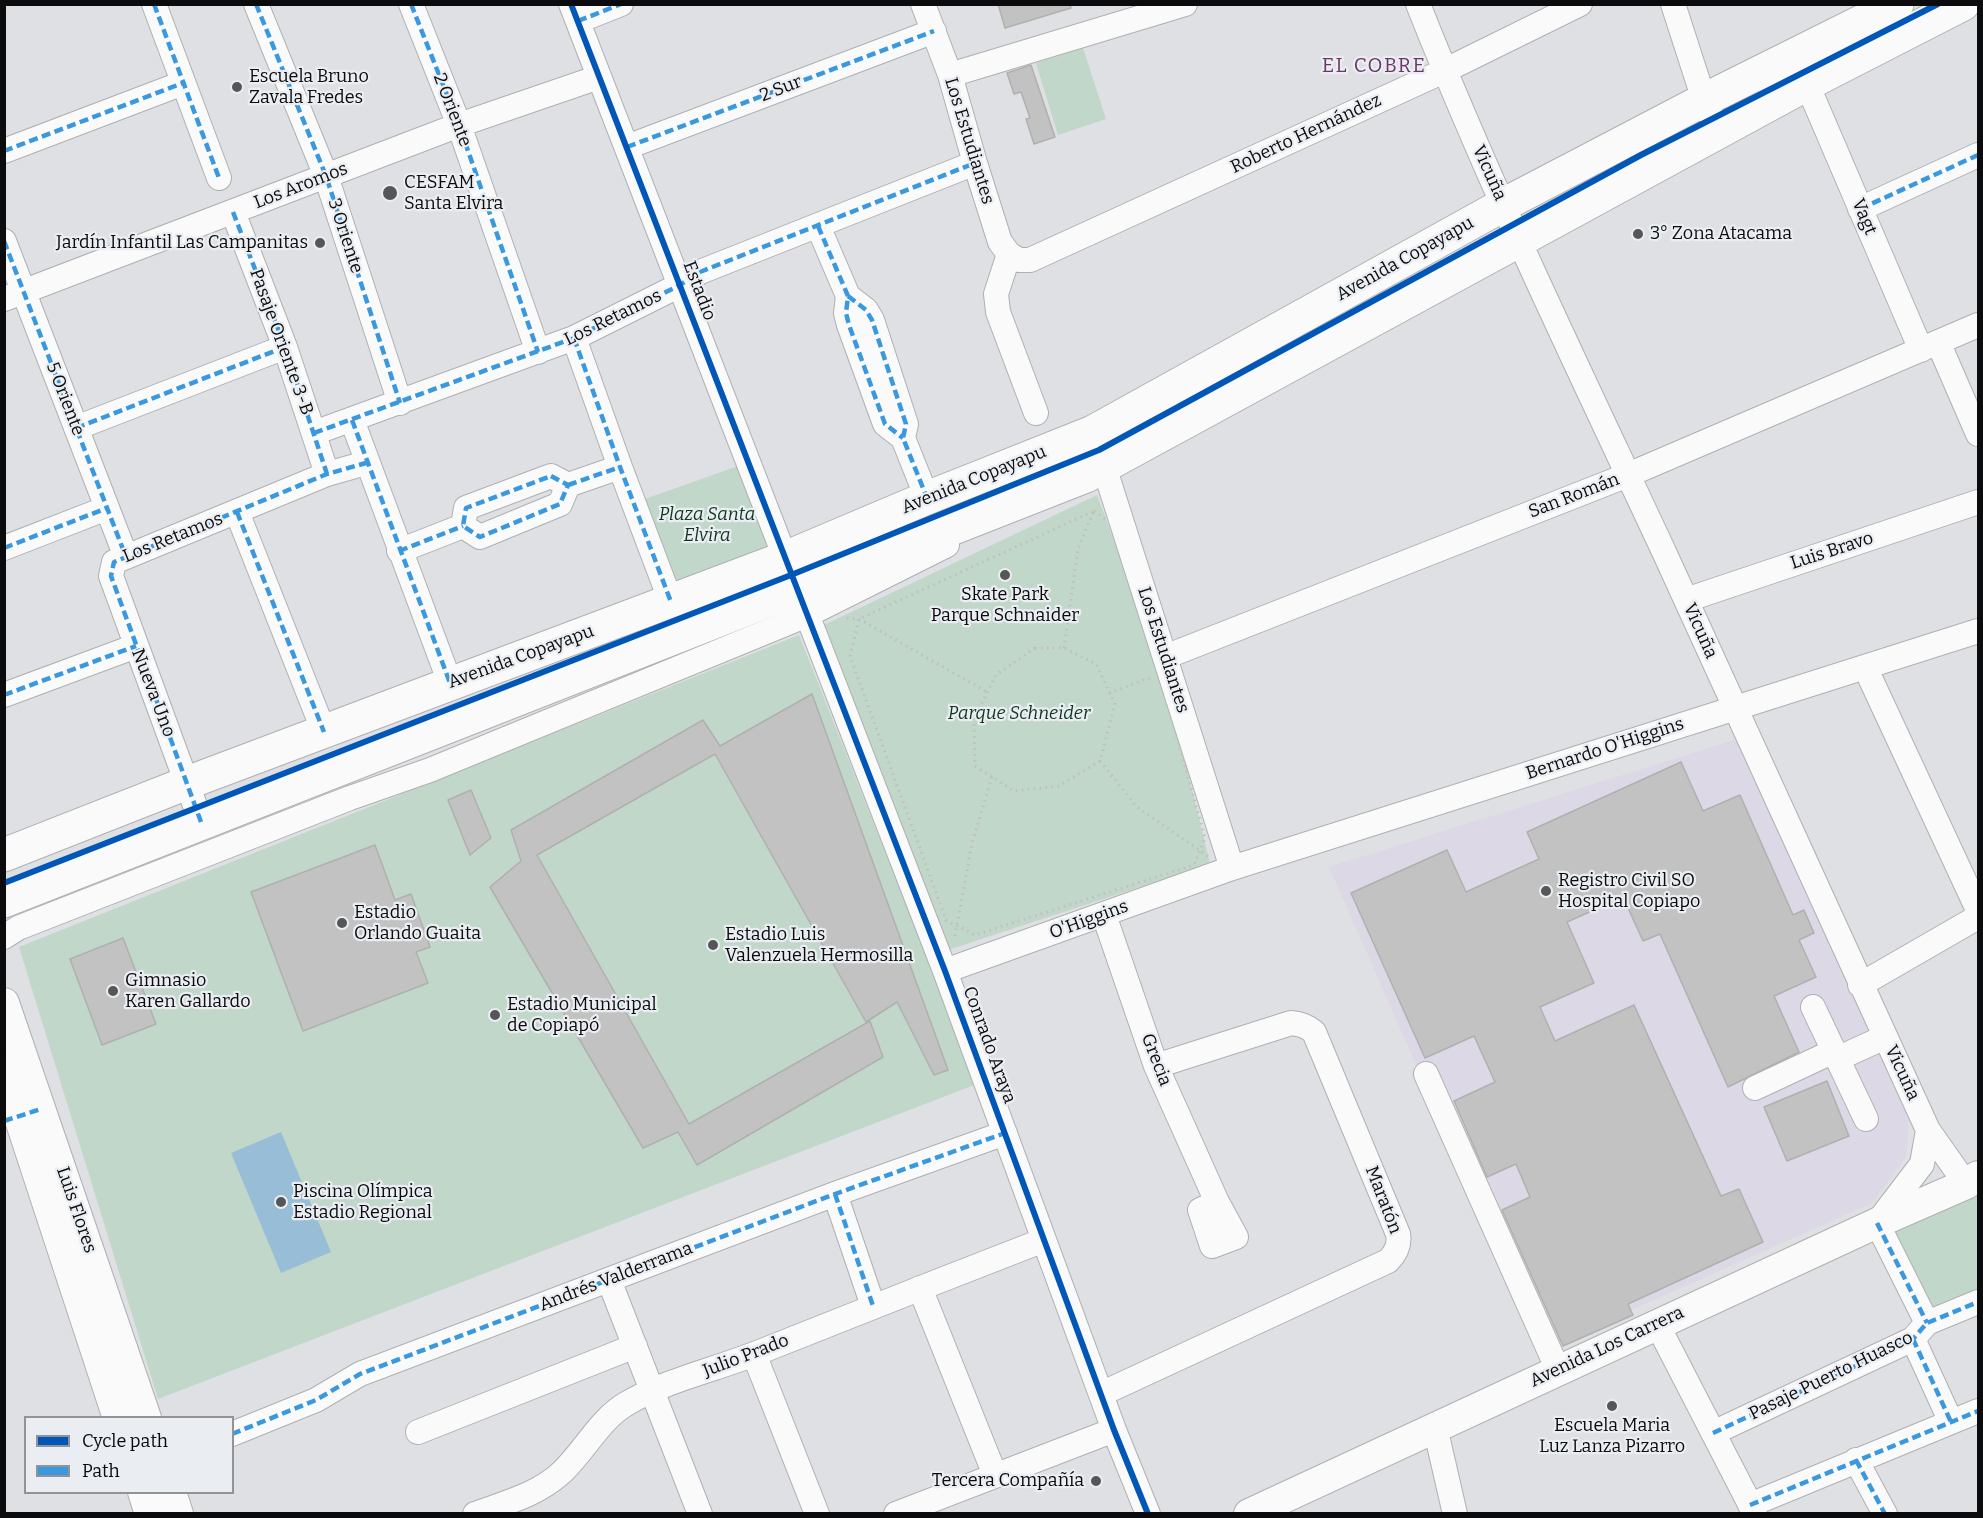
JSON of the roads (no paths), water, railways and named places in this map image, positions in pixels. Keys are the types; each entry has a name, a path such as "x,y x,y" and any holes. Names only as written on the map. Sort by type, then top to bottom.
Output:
{"highway":[{"name":"Avenida Copayapu","path":"4,855 187,783 785,558 1093,432 1503,205 1704,100 1897,4"},
{"name":"Avenida Copayapu","path":"4,901 210,819 802,602 1095,471 1807,84 1963,4"},
{"path":"1519,241 1536,203 1560,175"}],"main road":[{"name":"Luis Flores","path":"4,1004 22,1115 117,1416"},
{"name":"Luis Flores","path":"4,1071 145,1416"},
{"name":"Avenida Los Carrera","path":"1249,1514 1975,1178"},
{"path":"144,1494 150,1514"},
{"path":"172,1494 178,1514"}],"street":[{"path":"153,4 219,178"},
{"name":"3 Oriente","path":"256,4 326,176 400,403"},
{"name":"2 Oriente","path":"411,4 459,125 538,352"},
{"path":"574,13 621,4"},
{"name":"Los Estudiantes","path":"923,4 950,75 1000,242 1019,257"},
{"path":"950,75 1185,4"},
{"name":"Vicuña","path":"1418,4 1444,71 1519,241 1928,1130 1975,1178"},
{"name":"Roberto Hernández","path":"1019,257 1444,71 1580,4"},
{"path":"1673,4 1704,100 1719,133"},
{"name":"Estadio","path":"574,13 802,602"},
{"name":"2 Sur","path":"627,147 934,31"},
{"name":"Los Aromos","path":"14,296 459,125 599,77"},
{"path":"4,151 183,83"},
{"name":"Vagt","path":"1807,84 1860,209 1978,435"},
{"path":"1860,209 1978,155"},
{"name":"Los Retamos","path":"314,433 574,339 680,285 700,272 975,164"},
{"name":"Pasaje Oriente 3-B","path":"233,212 285,347 327,474"},
{"path":"818,226 848,296 846,313 849,325 885,424 903,438 927,498"},
{"name":"5 Oriente","path":"4,241 14,296 76,428 107,508 120,560"},
{"path":"1019,257 996,294 998,312 1036,413"},
{"name":"San Román","path":"1162,666 1628,475 1978,325"},
{"path":"574,339 671,602"},
{"path":"76,428 285,347"},
{"path":"352,420 366,463 450,683"},
{"name":"Los Estudiantes","path":"1093,432 1095,471 1232,868"},
{"name":"Los Retamos","path":"120,560 327,474 366,463"},
{"path":"399,551 464,526 480,537 560,504 568,485 620,467"},
{"name":"Luis Bravo","path":"1686,600 1978,502"},
{"path":"4,548 107,508"},
{"path":"237,512 324,732"},
{"name":"Nueva Uno","path":"120,560 111,576 187,783 210,819"},
{"name":"Avenida Copayapu","path":"4,937 18,928 350,798 430,770 802,602"},
{"name":"Conrado Araya","path":"802,602 945,971 1114,1430 1148,1514"},
{"name":"Bernardo O'Higgins","path":"1232,868 1978,631"},
{"path":"4,695 136,646"},
{"path":"1864,667 1978,910"},
{"name":"Avenida Copayapu","path":"210,819 350,798"},
{"name":"O'Higgins","path":"945,971 1232,868"},
{"name":"Grecia","path":"1104,915 1156,1066 1217,1202"},
{"path":"1860,985 1978,917"},
{"path":"1813,1007 1866,1119"},
{"name":"Maratón","path":"1101,1394 1388,1261 1399,1243 1398,1234 1314,1032 1309,1028 1291,1023 1156,1066"},
{"path":"1755,1088 1885,1037"},
{"path":"1426,1074 1558,1370"},
{"path":"1928,1130 1923,1164 1877,1223 1920,1331 1951,1422"},
{"name":"Andrés Valderrama","path":"234,1433 316,1400 360,1374 835,1194 1005,1133"},
{"path":"835,1194 873,1306"},
{"name":"Julio Prado","path":"475,1514 532,1504 612,1415 624,1405 652,1391 754,1354 1044,1240"},
{"path":"609,1280 700,1514"},
{"path":"920,1288 996,1475"},
{"name":"Pasaje Puerto Huasco","path":"1713,1433 1978,1302"},
{"path":"1657,1324 1752,1509 1856,1460 1978,1411"},
{"path":"418,1432 634,1346"},
{"path":"754,1354 817,1514"},
{"path":"1435,1427 1455,1514"},
{"path":"896,1514 1114,1430"},
{"path":"1856,1460 1885,1514"}],"water":[{"name":"Piscina Olímpica Estadio Regional","path":"281,1132 331,1252 281,1273 231,1153"}],"place":[{"name":"Escuela Bruno Zavala Fredes","path":"237,87"},
{"name":"CESFAM Santa Elvira","path":"390,193"},
{"name":"3° Zona Atacama","path":"1638,234"},
{"name":"Jardín Infantil Las Campanitas","path":"320,243"},
{"name":"Skate Park Parque Schnaider","path":"1005,575"},
{"name":"Registro Civil SO Hospital Copiapo","path":"1546,891"},
{"name":"Estadio Orlando Guaita","path":"342,923"},
{"name":"Estadio Luis Valenzuela Hermosilla","path":"713,945"},
{"name":"Gimnasio Karen Gallardo","path":"113,991"},
{"name":"Estadio Municipal de Copiapó","path":"495,1015"},
{"name":"Piscina Olímpica Estadio Regional","path":"281,1202"},
{"name":"Escuela Maria Luz Lanza Pizarro","path":"1612,1406"},
{"name":"Tercera Compañía","path":"1096,1481"}],"district":[{"name":"EL COBRE","path":"1374,66"}],"park label":[{"name":"Plaza Santa Elvira","path":"707,525"},
{"name":"Parque Schneider","path":"1019,714"}]}
